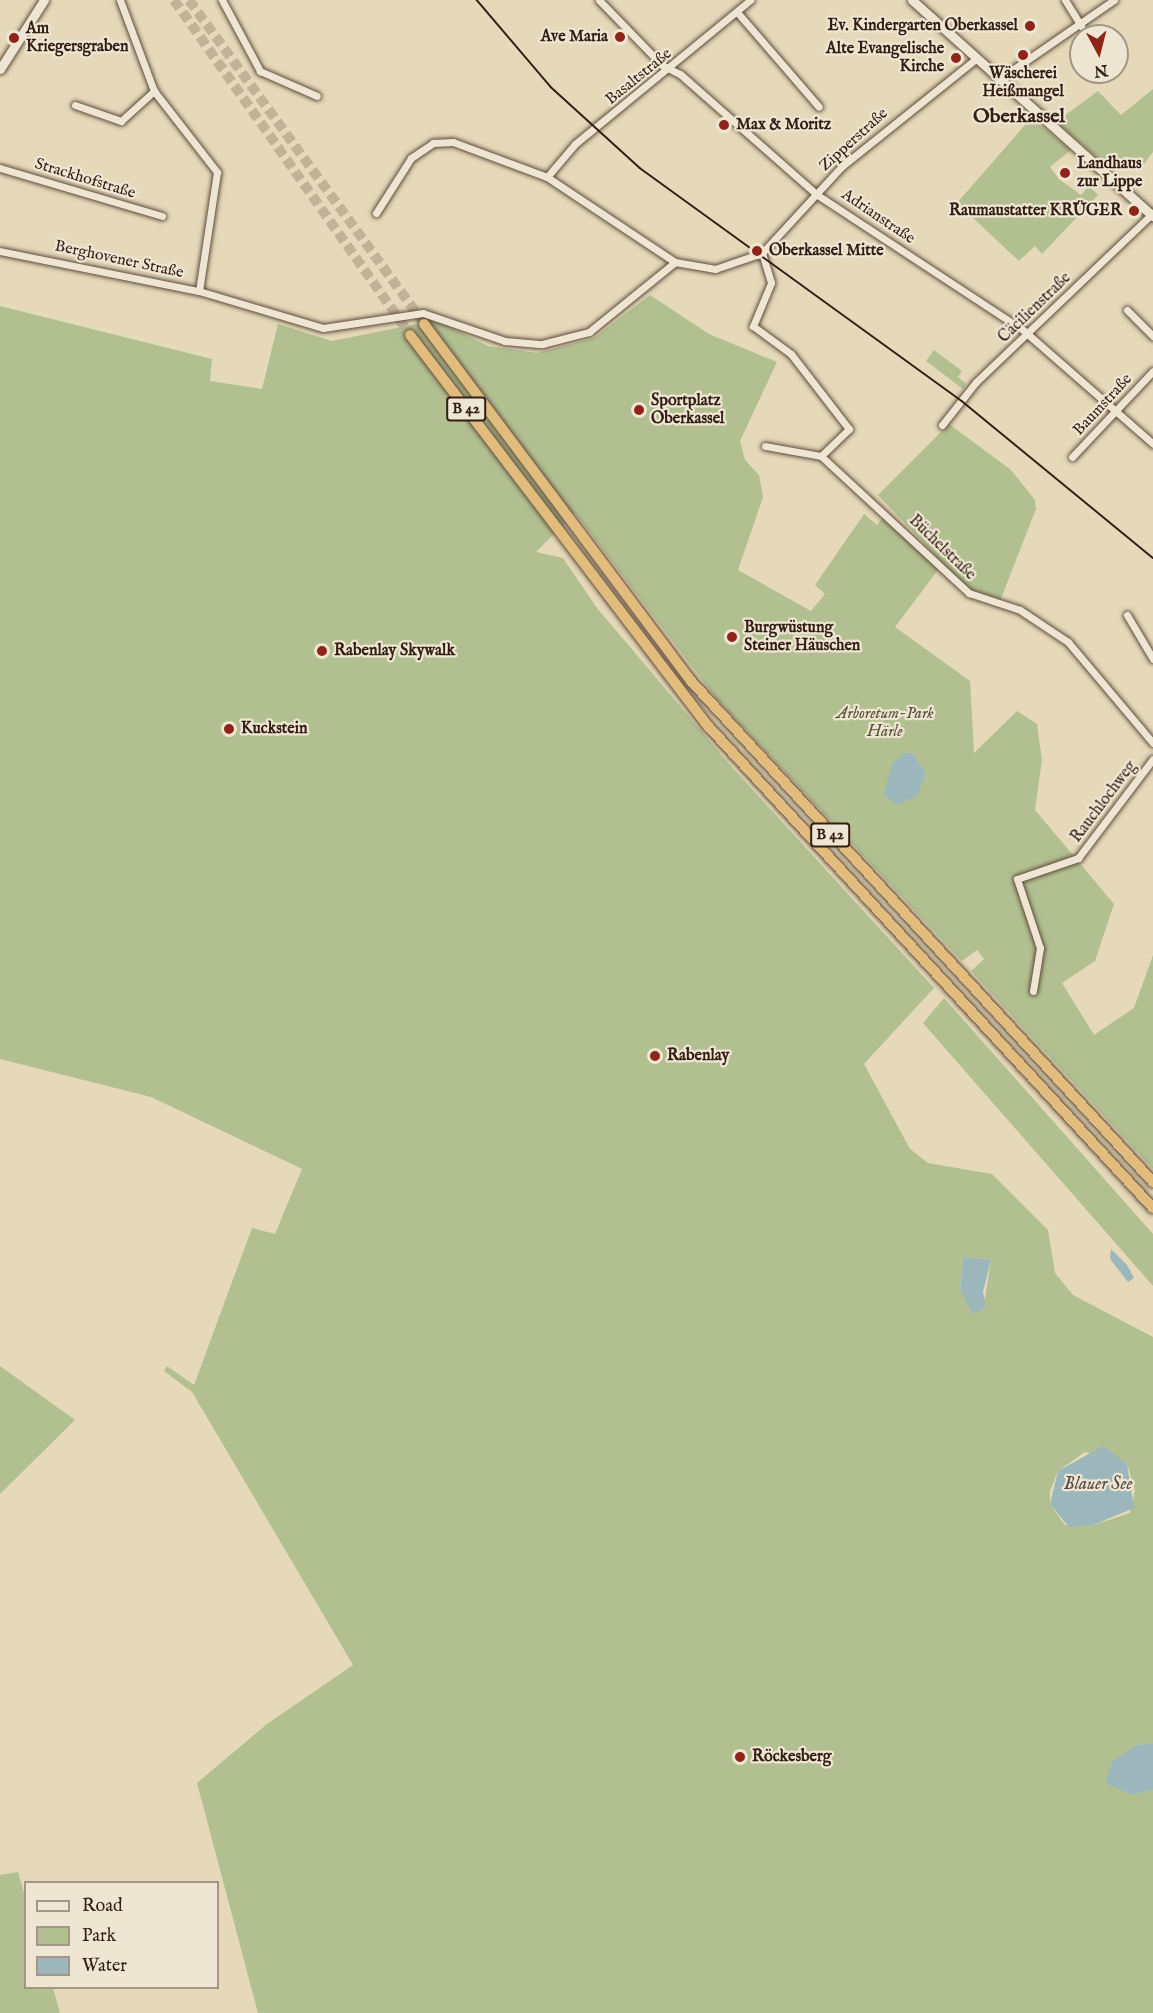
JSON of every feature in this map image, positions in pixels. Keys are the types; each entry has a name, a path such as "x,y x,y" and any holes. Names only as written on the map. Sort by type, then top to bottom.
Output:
{"highway":[{"name":"B 42","path":"424,324 691,681 1153,1182"},
{"name":"B 42","path":"410,334 708,726 1153,1208"}],"main road":[{"path":"0,69 44,0"},
{"path":"912,0 998,80 1152,214"}],"street":[{"name":"Berghovener Straße","path":"0,251 199,291 217,172 154,91 120,0"},
{"path":"222,0 260,70 317,96"},
{"name":"Adrianstraße","path":"599,0 671,69 816,194 1028,336 1153,444"},
{"name":"Basaltstraße","path":"547,177 575,144 671,69 750,0"},
{"path":"1065,0 1080,24"},
{"path":"1084,24 1114,0"},
{"path":"737,12 819,107"},
{"path":"998,80 1069,34"},
{"name":"Zipperstraße","path":"762,253 816,194 926,95 976,59"},
{"path":"75,105 121,121 154,91"},
{"path":"376,213 411,158 433,143 453,142 547,177 675,262 715,269 762,253 771,283 753,326 791,354 849,429 821,456 765,446"},
{"name":"Strackhofstraße","path":"0,168 162,216"},
{"name":"Cäcilienstraße","path":"942,424 976,382 1028,336 1152,214"},
{"path":"199,291 323,328 423,313 505,341 542,344 589,332 675,262"},
{"path":"1127,310 1153,336"},
{"name":"Baumstraße","path":"1072,457 1153,371"},
{"name":"Büchelstraße","path":"821,456 969,594 1020,610 1068,642 1153,743"},
{"path":"1127,615 1153,659"},
{"name":"Rauchlochweg","path":"1034,991 1040,948 1017,879 1078,858 1153,759"}],"green space":[{"path":"1153,89 1153,152 1140,169 1126,156 1112,170 1056,122 1098,91 1121,115"},
{"path":"1031,118 1071,150 1050,167 1059,179 1081,195 1089,186 1098,195 1042,254 1035,246 1019,261 957,203"},
{"name":"Arboretum-Park Härle","path":"650,295 709,334 777,362 740,441 745,460 759,475 763,497 738,570 811,611 825,594 815,585 864,514 877,525 886,514 938,570 895,627 970,681 974,753 1017,711 1037,724 1042,760 1035,810 1114,904 1095,961 1062,983 1094,1035 1134,1008 1153,955 1153,1169 971,971 984,959 977,950 962,961 716,698 575,513 536,552 563,558 597,608 730,765 934,988 864,1064 910,1149 928,1163 992,1174 1048,1230 1055,1273 1073,1295 1153,1337 1153,1743 1136,1745 1133,1795 1153,1790 1153,2013 258,2013 197,1783 267,1724 353,1665 192,1392 164,1371 167,1366 194,1385 252,1228 275,1234 302,1169 151,1097 0,1059 0,306 212,359 210,381 262,389 278,324 332,341 436,320 488,346 537,353 594,338","holes":["963,1257 991,1260 985,1298 974,1314 960,1290","1085,1452 1127,1464 1135,1490 1130,1513 1093,1525 1065,1525 1050,1504 1050,1491 1058,1471"]},
{"path":"934,350 962,371 958,377 966,384 963,389 926,361"},
{"path":"949,424 1011,470 1035,500 1036,509 1000,601 968,590 878,495"},
{"path":"944,998 1153,1234 1153,1286 923,1023"},
{"path":"0,1366 75,1420 0,1494"},
{"path":"18,1872 24,1893 24,1989 53,1989 60,2013 0,2013 0,1875"}],"water":[{"path":"904,753 912,753 926,773 917,796 897,805 884,795 892,764"},
{"path":"1111,1249 1127,1265 1134,1278 1128,1282 1110,1259"},
{"path":"963,1257 991,1260 983,1292 986,1307 973,1314 960,1290"},
{"name":"Blauer See","path":"1103,1446 1127,1464 1134,1508 1093,1525 1069,1527 1050,1504 1058,1471"},
{"path":"1153,1743 1153,1790 1133,1795 1105,1783 1112,1762 1136,1745"}],"tunnel":[{"path":"174,0 410,335"},
{"path":"189,0 424,324"}],"tram line":[{"path":"477,0 551,87 640,168 962,401 1153,558"}],"place":[{"name":"Ev. Kindergarten Oberkassel","path":"1030,26"},
{"name":"Ave Maria","path":"620,37"},
{"name":"Am Kriegersgraben","path":"14,38"},
{"name":"Wäscherei Heißmangel","path":"1023,55"},
{"name":"Alte Evangelische Kirche","path":"956,58"},
{"name":"Max & Moritz","path":"724,125"},
{"name":"Landhaus zur Lippe","path":"1065,173"},
{"name":"Raumaustatter KRÜGER","path":"1134,211"},
{"name":"Oberkassel Mitte","path":"757,251"},
{"name":"Sportplatz Oberkassel","path":"639,410"},
{"name":"Burgwüstung Steiner Häuschen","path":"732,637"},
{"name":"Rabenlay Skywalk","path":"322,651"},
{"name":"Kuckstein","path":"229,729"},
{"name":"Rabenlay","path":"655,1056"},
{"name":"Röckesberg","path":"740,1757"}],"district":[{"name":"Oberkassel","path":"1019,116"}]}
